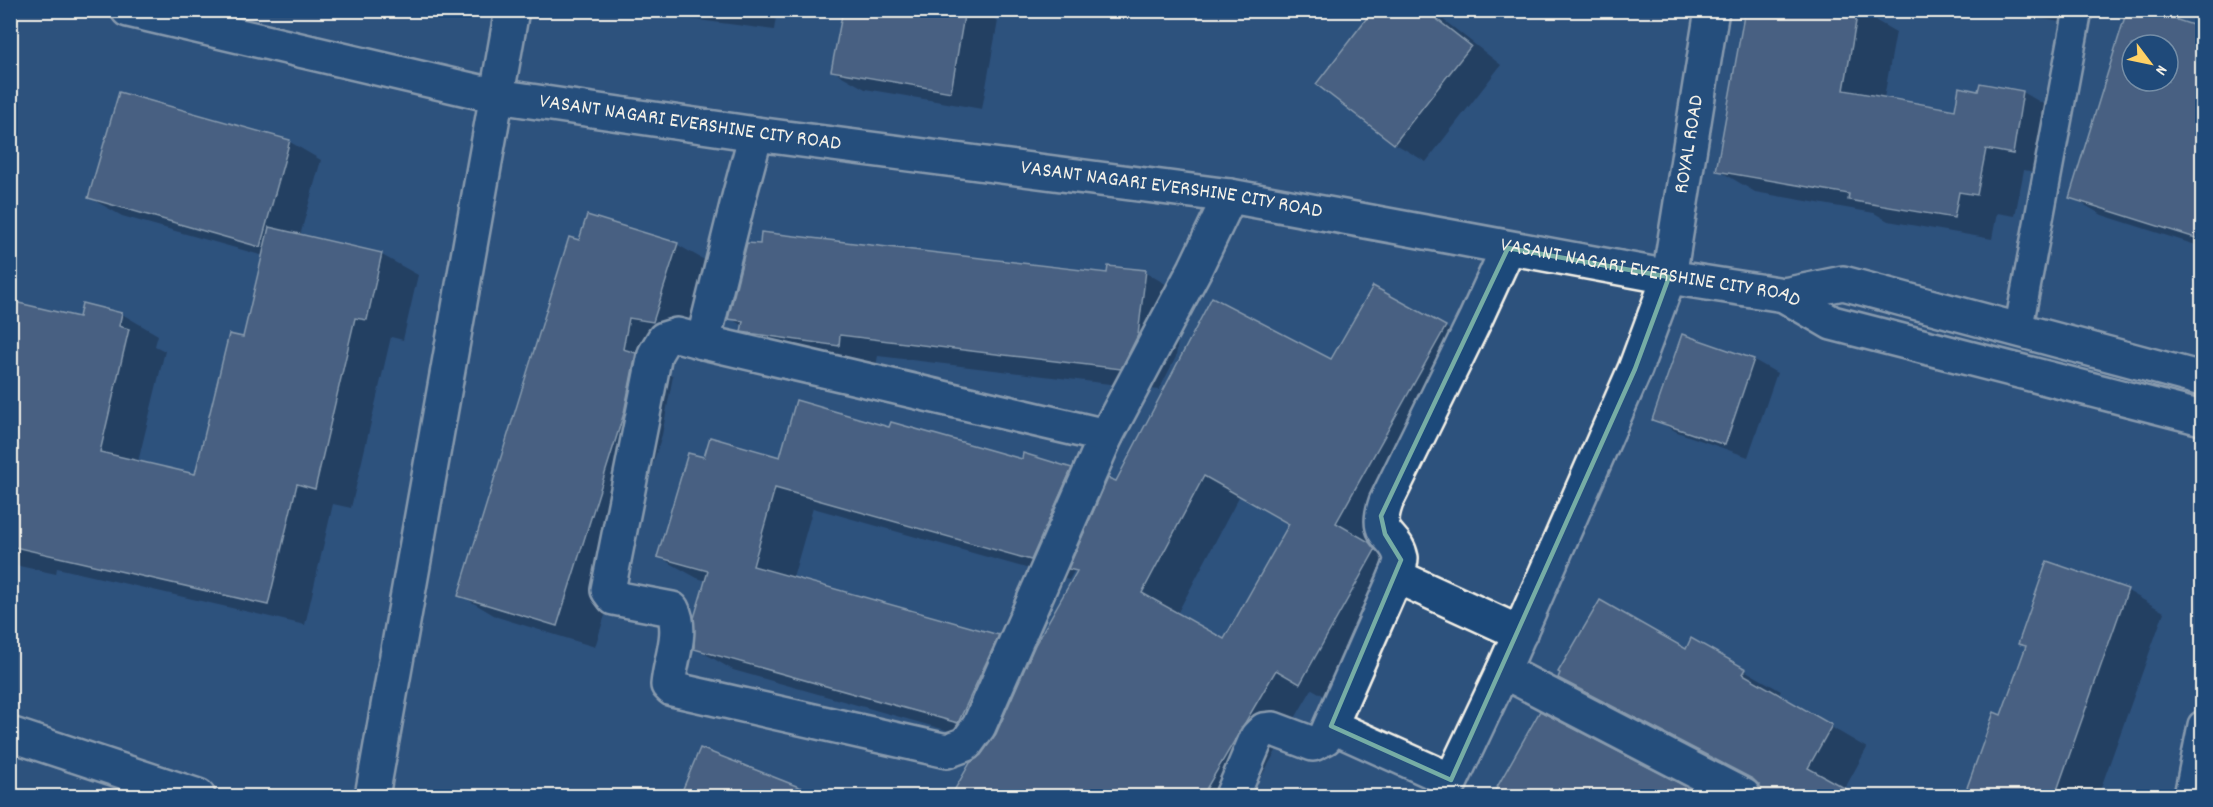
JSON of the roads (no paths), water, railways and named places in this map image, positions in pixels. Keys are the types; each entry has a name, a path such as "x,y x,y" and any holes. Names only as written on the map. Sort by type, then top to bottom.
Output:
{"street":[{"name":"VASANT NAGARI EVERSHINE CITY ROAD","path":"128,10 497,96 756,134 1230,196 1669,277 1784,295 1832,323 2202,418"},
{"path":"372,796 512,10"},
{"name":"ROYAL ROAD","path":"1448,788 1520,633 1635,369 1669,277 1712,10"},
{"path":"703,342 756,134"},
{"path":"1106,435 677,335 664,339 655,354 608,580 608,590 614,598 672,609 678,620 668,685 677,692 947,751 966,744 979,726 1106,435 1195,270 1230,196"},
{"path":"1232,796 1257,737 1264,730 1273,729 1313,744 1325,738 1401,560 1398,550 1385,534 1381,516 1508,248"},
{"path":"1784,295 1843,284 2202,379"},
{"path":"1396,576 1520,633"},
{"path":"1503,671 1744,796"},
{"path":"1331,726 1448,788"},
{"path":"10,734 198,796"}],"lane":[{"path":"2018,331 2078,10"},
{"path":"2188,796 2202,725"}]}
